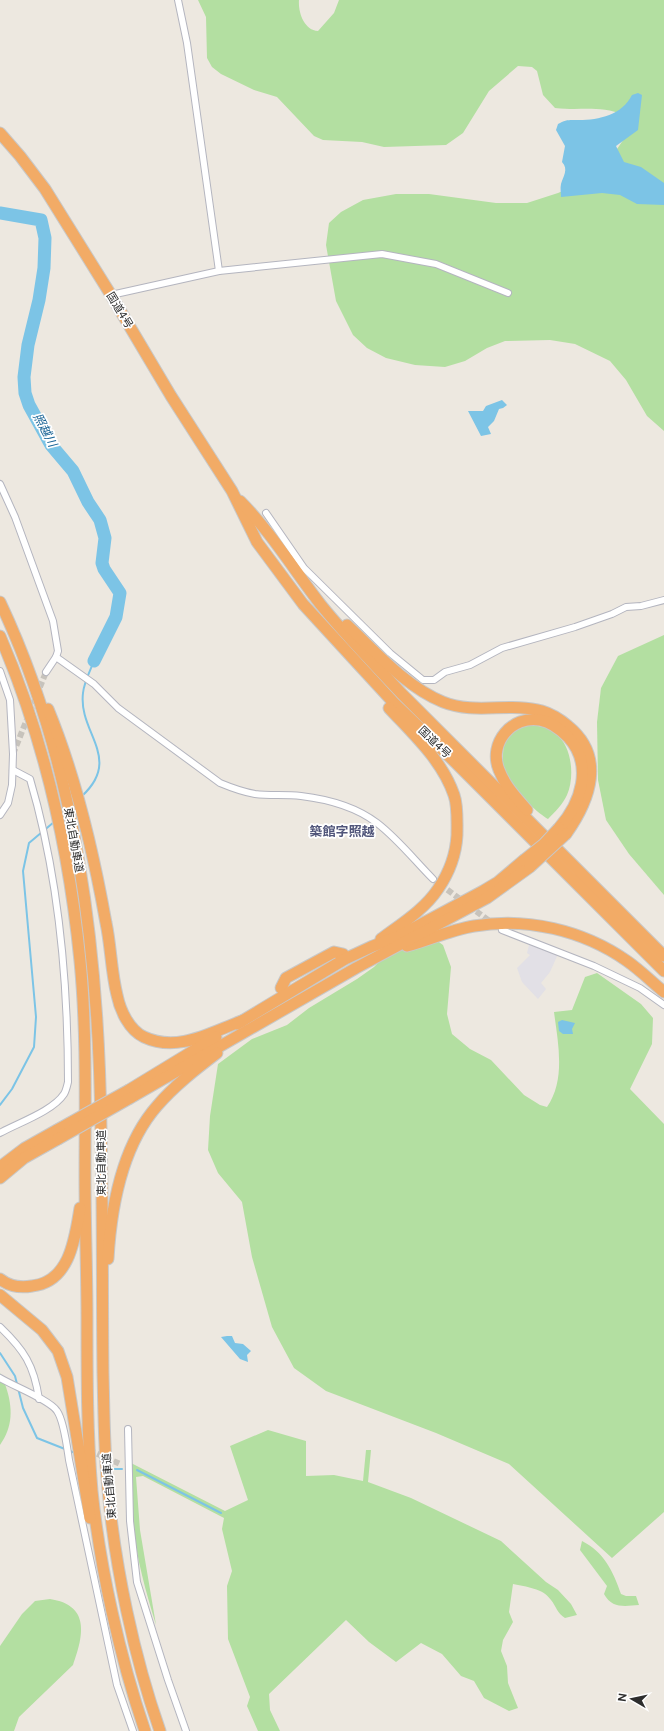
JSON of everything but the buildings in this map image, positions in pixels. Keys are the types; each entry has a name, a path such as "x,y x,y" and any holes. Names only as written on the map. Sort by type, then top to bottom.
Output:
{"highway":[{"name":"国道4号","path":"0,134 20,156 45,189 111,295 171,396 232,491 257,542 303,604 394,703 462,768 664,971"},
{"name":"国道4号","path":"232,491 293,560 323,606 401,693 664,956"},
{"path":"0,602 33,670 52,718 66,775 81,811 97,872 117,995 126,1019 142,1036 158,1042 175,1043 196,1039 242,1021"},
{"path":"0,1178 24,1158 58,1135 129,1094 252,1029 366,962 373,950 422,908 438,889 448,871 456,849 457,824 455,796 443,773 425,746 325,637 303,604"},
{"path":"323,606 345,623 420,690 444,702 484,709 521,708 543,711 560,719 574,730 582,741 589,756 591,771 590,784 586,801 576,820 487,898 373,950"},
{"name":"東北自動車道","path":"0,636 25,702 42,755 59,827 73,906 80,962 86,1081 85,1178 87,1394 92,1492 100,1551 113,1612 126,1669 145,1731"},
{"path":"538,831 531,814 505,785 498,768 496,756 498,743 506,730 518,722 530,719 552,723 563,731 578,752 582,767 581,790 563,831"},
{"name":"東北自動車道","path":"66,775 70,816 89,934 97,1022 102,1130 103,1339 107,1487 114,1541 129,1618 153,1712 160,1731"},
{"path":"272,1001 281,988 348,955 475,926 517,923 540,926 571,934 607,949 627,961 664,992"},
{"path":"129,1094 272,1001 348,955"},
{"path":"103,1339 108,1250 113,1212 122,1174 130,1152 143,1126 157,1106 209,1059 252,1029"},
{"path":"0,1167 25,1148 58,1135"},
{"path":"0,1279 13,1286 38,1286 48,1281 66,1264 73,1245 85,1178"},
{"path":"0,1295 42,1330 58,1351 67,1377 86,1503 113,1612"}],"street":[{"path":"178,0 187,44 219,271"},
{"path":"111,295 219,271 382,254 436,264 508,292"},
{"path":"0,484 15,517 53,621 58,643 56,657 46,672"},
{"path":"266,513 293,560 304,568 390,653 423,680 428,681 445,672 470,665 502,648 575,627 612,614 626,607 641,606 664,600"},
{"path":"279,572 293,560"},
{"path":"56,657 94,684 118,708 220,783 237,790 255,794 300,796 320,800 361,813 387,832 433,879"},
{"path":"0,671 10,700 13,770 12,785 8,802 0,815"},
{"path":"0,1133 38,1114 55,1103 64,1094 68,1082 65,977 46,840 30,779 13,770"},
{"path":"502,930 594,966 640,988 664,1005"},
{"path":"0,1327 17,1344 27,1357 36,1382 39,1398"},
{"path":"0,1378 39,1398 57,1410 66,1438 68,1456 117,1685 133,1731"},
{"path":"128,1429 127,1464 130,1521 137,1582 186,1731"},
{"path":"66,1438 74,1444"},
{"path":"120,1464 127,1464"}],"shaded area":[{"path":"529,945 558,954 550,972 541,983 546,989 538,999 522,982 517,968 530,955 527,953"}],"green space":[{"path":"198,0 299,0 303,20 313,30 318,31 334,13 339,0 664,0 664,431 647,416 626,380 610,361 575,344 550,340 505,341 487,348 465,361 445,367 415,365 386,358 367,348 353,335 336,301 326,245 329,223 341,212 363,200 396,194 429,194 496,203 527,203 558,193 583,182 608,162 626,136 625,115 598,109 555,108 543,95 537,71 532,67 518,66 489,91 463,133 446,145 384,147 362,142 323,140 314,136 277,97 254,90 221,74 212,67 207,58 206,17"},
{"path":"664,635 664,895 629,854 606,820 598,780 597,722 601,688 618,656"},
{"path":"530,725 547,728 556,734 566,746 569,754 571,780 567,795 561,805 548,819 538,812 518,793 508,781 504,772 503,750 506,739 512,731"},
{"path":"429,935 443,945 451,967 447,1014 452,1034 470,1049 491,1060 524,1095 540,1105 547,1107 557,1085 559,1073 559,1049 554,1012 572,1010 585,977 597,973 641,1004 653,1018 652,1044 630,1089 664,1124 664,1512 612,1558 509,1464 436,1433 326,1391 294,1368 272,1327 252,1257 242,1202 218,1173 208,1150 210,1116 218,1064 252,1039 287,1025 309,1008 357,979 374,967 399,942"},
{"path":"0,1373 8,1395 11,1410 7,1431 0,1445"},
{"path":"268,1430 306,1441 306,1476 334,1475 363,1481 366,1450 371,1450 368,1482 411,1498 501,1541 546,1582 558,1590 571,1604 577,1615 565,1618 558,1612 553,1602 544,1593 539,1590 513,1584 509,1612 513,1622 503,1640 501,1651 507,1666 508,1683 518,1708 509,1711 484,1698 474,1681 461,1676 442,1654 421,1643 396,1662 369,1642 346,1620 269,1694 270,1710 280,1731 258,1731 247,1706 250,1697 228,1639 227,1586 232,1571 222,1529 224,1518 143,1476 136,1477 140,1530 156,1625 144,1584 135,1543 132,1515 131,1463 225,1511 248,1500 230,1446"},
{"path":"582,1541 590,1545 607,1563 621,1594 626,1596 636,1596 639,1605 619,1606 607,1599 604,1594 607,1586 580,1550"},
{"path":"50,1599 63,1602 72,1608 78,1615 81,1623 80,1643 73,1665 19,1717 14,1731 0,1731 0,1646 22,1614 35,1601"}],"water":[{"path":"638,93 642,95 638,130 616,146 624,162 641,167 664,183 664,205 637,204 620,195 602,193 561,197 561,186 565,170 562,162 565,146 556,130 558,124 568,120 587,120 609,115 616,112 628,102 632,95"},
{"path":"502,400 507,405 499,409 494,421 488,427 491,434 481,436 468,411 483,411 486,406"},
{"path":"562,1020 575,1023 572,1029 573,1034 563,1034 559,1031 558,1022"},
{"path":"232,1336 235,1343 243,1344 251,1351 247,1355 248,1362 240,1359 221,1337"}],"waterway":[{"name":"照越川","path":"0,213 41,220 45,238 44,268 39,300 28,345 24,377 25,393 29,405 51,445 73,471 88,502 100,520 105,538 102,563 104,569 120,593 116,617 94,661"},
{"path":"82,796 94,782 99,770 99,757 96,745 86,721 83,707 83,693 87,677 94,661"},
{"path":"0,1105 12,1089 34,1047 36,1017 23,871 29,843 54,822"},
{"path":"0,1353 15,1376 23,1408 37,1438 75,1453"},
{"path":"114,1469 122,1469"},
{"path":"137,1470 221,1513"}],"tunnel":[{"path":"13,754 46,672"},
{"path":"433,879 492,923"},
{"path":"89,1450 120,1464"}],"district":[{"name":"築館字照越","path":"342,831"}]}
